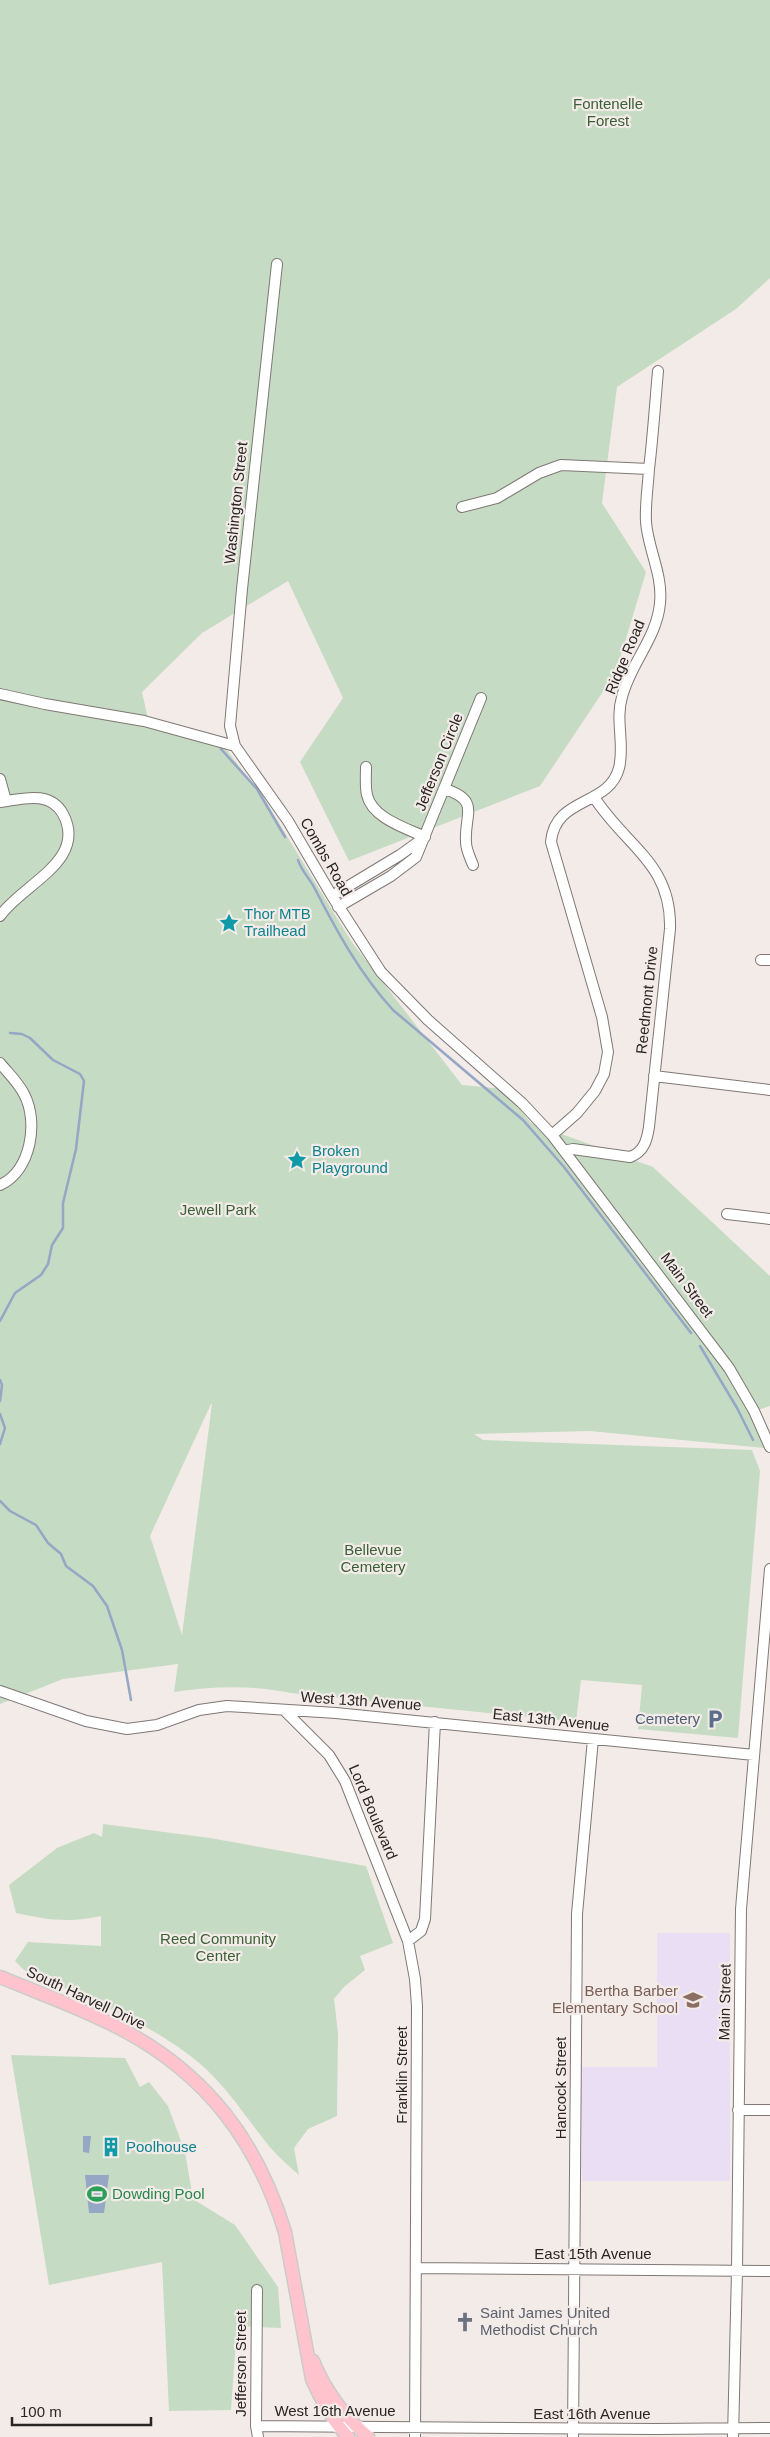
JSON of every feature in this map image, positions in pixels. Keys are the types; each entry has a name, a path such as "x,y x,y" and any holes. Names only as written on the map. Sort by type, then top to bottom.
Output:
{"main road":[{"name":"South Harvell Drive","path":"0,1977 94,2016 140,2039 181,2068 202,2086 226,2114 252,2153 279,2212 285,2232 302,2334 312,2379 321,2400 337,2426 348,2437"},
{"name":"South Harvell Drive","path":"302,2334 322,2379 355,2426 368,2437"}],"street":[{"name":"Washington Street","path":"235,746 230,726 231,706 277,264"},
{"name":"Ridge Road","path":"552,1135 577,1113 595,1091 604,1074 608,1052 602,1018 551,842 554,826 566,811 604,790 616,777 621,759 621,700 631,674 656,624 659,612 660,589 646,522 658,371"},
{"path":"462,507 497,498 539,473 561,466 650,469"},
{"path":"0,694 45,704 144,721 235,746"},
{"name":"Jefferson Circle","path":"338,907 407,866 416,857 446,789 481,698"},
{"name":"Combs Road","path":"235,746 278,805 370,958 394,988 522,1103 552,1135 564,1151"},
{"path":"332,896 400,855 424,838 387,818 374,808 367,796 366,767"},
{"path":"0,779 3,802 34,797 49,801 56,806 65,818 68,842 64,854 59,861 19,894 0,916"},
{"path":"446,789 459,793 467,801 469,807 466,842 473,865"},
{"name":"Reedmont Drive","path":"564,1151 573,1149 624,1157 636,1155 640,1151 647,1135 670,929 669,902 666,890 655,871 603,812 594,796"},
{"path":"0,1063 24,1094 30,1113 30,1124 24,1163 12,1177 0,1185"},
{"path":"654,1076 770,1090"},
{"name":"Main Street","path":"564,1151 729,1368 754,1411 770,1448"},
{"path":"727,1214 770,1219"},
{"name":"Main Street","path":"733,2432 738,2270 741,1909 770,1569"},
{"name":"West 13th Avenue","path":"0,1691 86,1721 115,1728 143,1728 199,1710 227,1706 435,1722"},
{"name":"Lord Boulevard","path":"285,1711 314,1737 337,1766 408,1941"},
{"path":"408,1941 422,1931 426,1919 435,1722"},
{"name":"East 13th Avenue","path":"435,1722 754,1755"},
{"name":"Hancock Street","path":"573,2433 577,1914 593,1739"},
{"name":"Franklin Street","path":"408,1941 416,1979 417,2006 415,2432"},
{"path":"738,2110 770,2110"},
{"name":"East 15th Avenue","path":"416,2268 770,2271"},
{"name":"Jefferson Street","path":"257,2290 256,2426 258,2437"},
{"name":"West 16th Avenue","path":"256,2426 355,2426 415,2432"},
{"name":"East 16th Avenue","path":"415,2432 733,2432 770,2428"}],"shaded area":[{"name":"Bertha Barber Elementary School","path":"657,1933 730,1933 730,2181 582,2181 582,2067 657,2067"}],"green space":[{"path":"0,0 770,0 770,278 736,309 617,387 602,503 646,572 616,672 540,786 349,861 300,762 343,698 288,581 202,633 142,692 150,728 226,749 266,802 351,941 462,1085 504,1089 531,1123 653,1167 770,1276 770,1406 749,1413 765,1448 590,1431 474,1434 483,1440 752,1450 760,1471 738,1738 638,1729 642,1685 581,1680 576,1722 277,1690 203,1688 174,1692 178,1664 63,1679 0,1704","holes":["212,1404 182,1635 150,1536"]},
{"name":"Reed Community Center","path":"103,1824 210,1838 366,1866 393,1943 360,1956 365,1970 344,1987 334,1999 338,2033 337,2116 308,2129 294,2148 299,2175 272,2150 218,2081 198,2062 159,2034 91,2000 24,1970 15,1961 28,1942 101,1946 101,1916 59,1920 16,1913 9,1885 57,1848 94,1833 102,1837"},
{"path":"11,2055 125,2058 140,2087 149,2082 168,2106 185,2152 193,2199 235,2225 278,2287 281,2328 237,2326 231,2410 169,2411 162,2262 49,2285"}],"water":[{"path":"83,2136 91,2136 89,2153 83,2152"},
{"name":"Dowding Pool","path":"85,2175 109,2175 104,2213 89,2213"}],"waterway":[{"path":"221,749 257,789 285,837"},
{"path":"298,860 349,951 381,996 393,1010 523,1120 564,1167 691,1333"},
{"path":"0,1321 15,1293 41,1275 48,1264 52,1245 63,1228 63,1203 76,1149 84,1081 80,1074 53,1060 30,1038 22,1034 10,1033"},
{"path":"700,1346 737,1408 753,1440"},
{"path":"0,1380 2,1385 0,1401"},
{"path":"0,1414 5,1428 0,1444"},
{"path":"0,1501 10,1511 36,1525 48,1543 61,1554 66,1566 93,1586 107,1606 122,1650 131,1700"}],"place":[{"name":"Thor MTB Trailhead","path":"229,923"},
{"name":"Broken Playground","path":"297,1160"},
{"name":"Cemetery","path":"715,1719"},
{"name":"Bertha Barber Elementary School","path":"693,2000"},
{"name":"Poolhouse","path":"111,2147"},
{"name":"Dowding Pool","path":"97,2194"},
{"name":"Saint James United Methodist Church","path":"465,2322"}],"park label":[{"name":"Fontenelle Forest","path":"608,112"},
{"name":"Jewell Park","path":"218,1210"},
{"name":"Bellevue Cemetery","path":"373,1558"}]}
